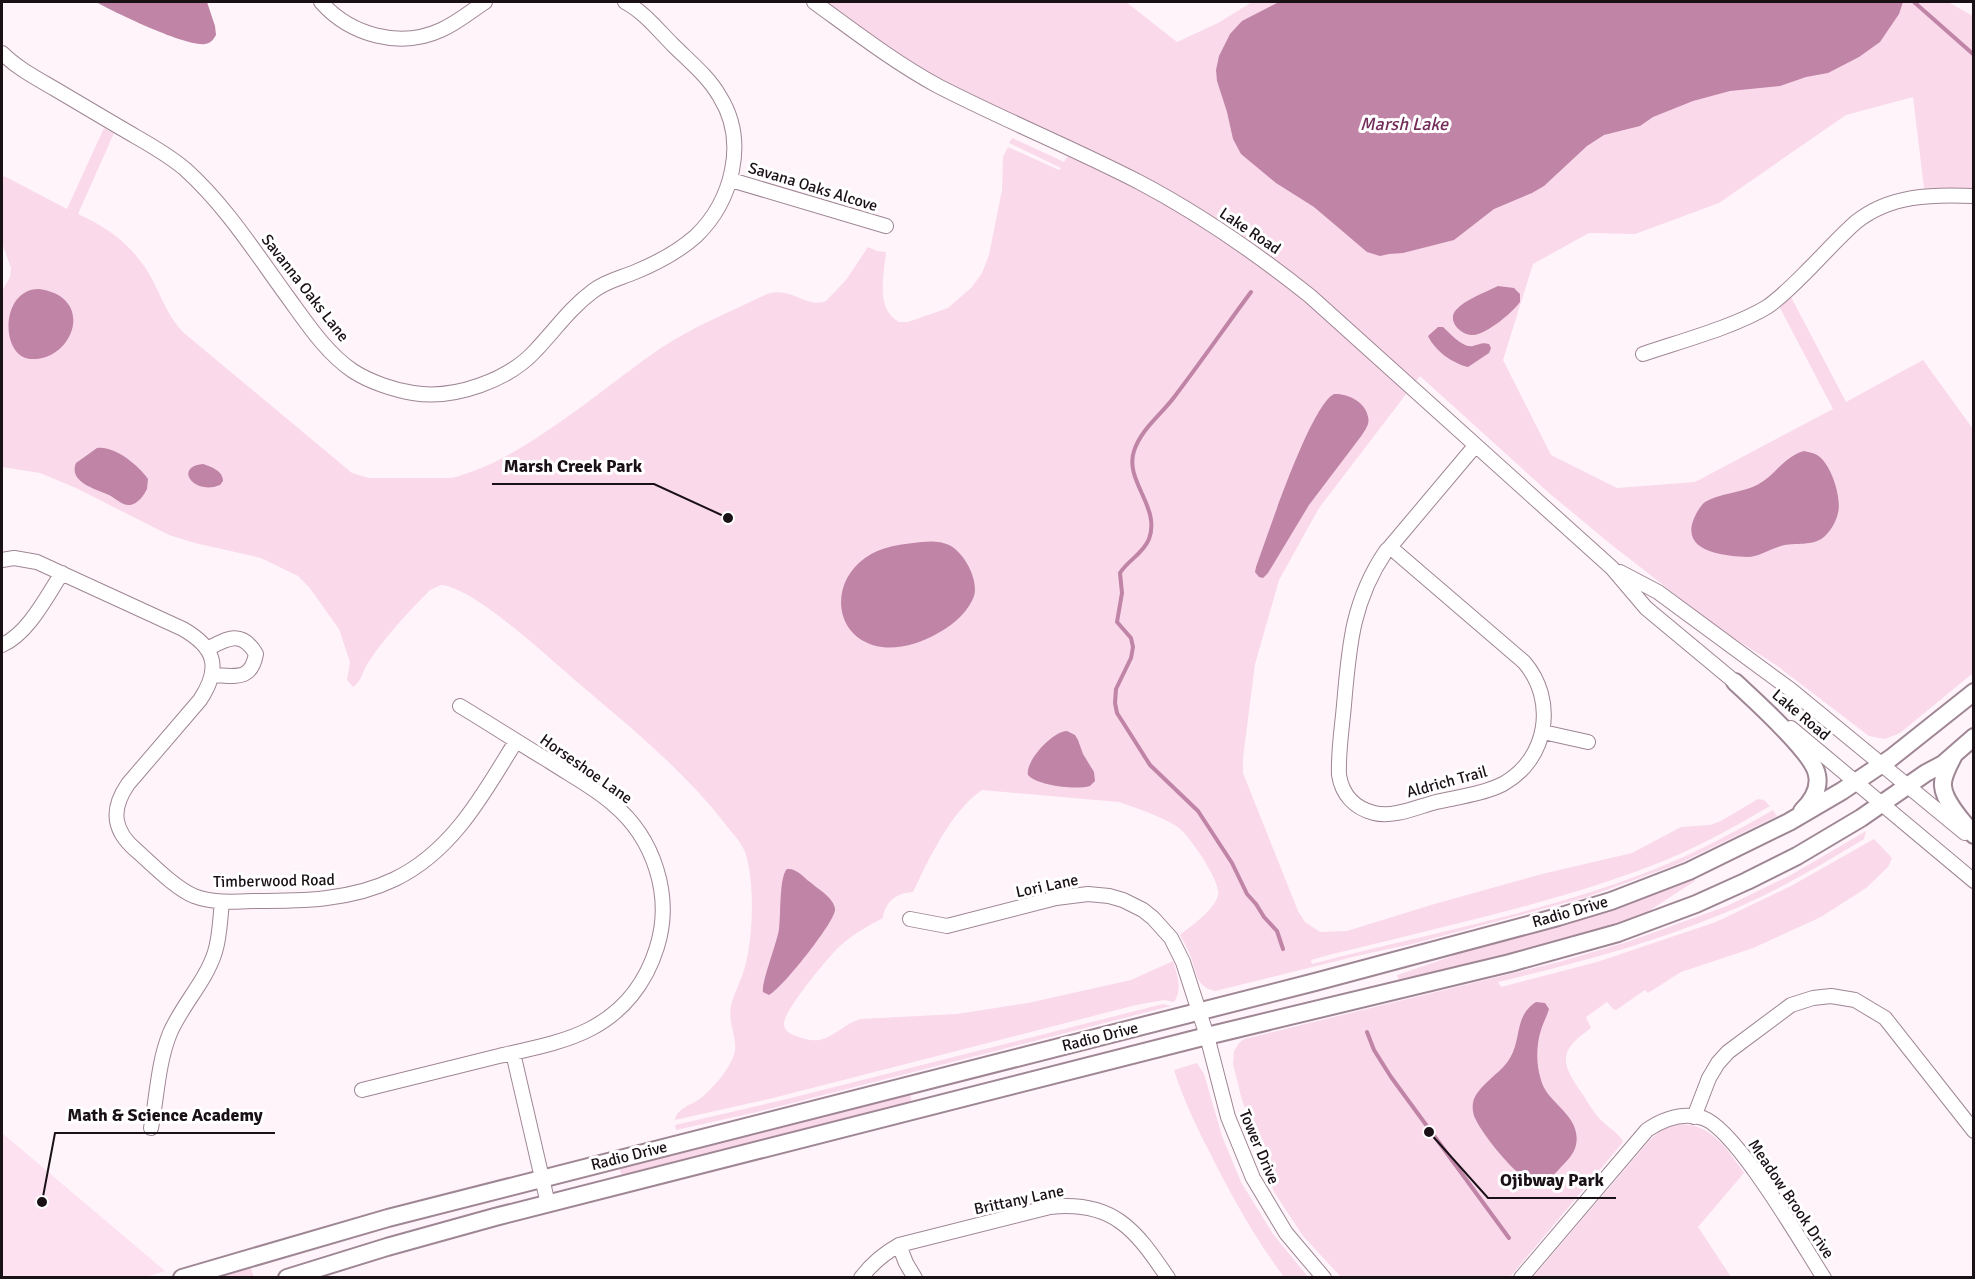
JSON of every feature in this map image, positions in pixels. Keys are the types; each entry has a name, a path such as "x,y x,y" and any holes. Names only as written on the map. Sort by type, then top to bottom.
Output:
{"main road":[{"path":"1735,682 1797,744 1815,766 1818,780 1814,795 1801,812 1789,822"},
{"name":"Radio Drive","path":"182,1278 334,1232 1199,1012 1611,901 1698,867 1789,822 1883,764 1974,692"},
{"name":"Radio Drive","path":"287,1278 414,1239 548,1203 1207,1036 1501,965 1618,933 1683,909 1797,856 1943,764 1974,737"},
{"path":"1955,753 1942,786 1951,807 1974,835"}],"street":[{"path":"321,2 342,21 355,29 371,35 408,38 425,36 442,30 485,2"},
{"name":"Savanna Oaks Lane","path":"2,53 24,71 150,143 183,168 225,210 326,347 352,370 383,385 415,394 444,393 474,388 508,374 535,352 580,301 602,284 651,266 696,236 719,204 731,180 735,155 734,136 721,98 708,80 644,15 625,2"},
{"name":"Lake Road","path":"813,2 867,41 937,85 1172,200 1276,268 1612,568 1646,608 1974,881"},
{"name":"Savana Oaks Alcove","path":"731,180 886,226"},
{"path":"1643,354 1744,318 1767,307 1782,296 1856,223 1884,206 1913,197 1974,196"},
{"name":"Aldrich Trail","path":"1390,547 1512,650 1530,668 1543,697 1545,712 1543,732 1535,752 1508,780 1490,789 1387,814 1367,811 1350,799 1341,785 1338,768 1350,640 1363,593 1381,560 1390,547 1475,446"},
{"path":"2,560 14,558 37,562 183,629 198,638 207,649 213,661 213,675 237,676 248,673 254,665 256,654 243,639 232,638 207,649"},
{"name":"Lake Road","path":"1612,568 1658,592 1806,701 1974,840"},
{"path":"2,645 17,635 40,609 62,573"},
{"name":"Timberwood Road","path":"213,675 209,687 200,700 120,796 116,821 120,834 128,844 180,888 193,896 222,902 320,900 369,889 396,879 431,854 465,821 516,741"},
{"name":"Horseshoe Lane","path":"362,1090 567,1039 588,1030 621,1008 637,989 651,967 659,941 663,912 661,888 655,864 643,838 629,819 613,803 460,706"},
{"path":"1543,732 1588,742"},
{"name":"Lori Lane","path":"910,919 947,926 1073,895 1101,894 1123,900 1148,913 1171,938 1183,962 1199,1012"},
{"path":"152,1128 166,1047 177,1020 214,954 219,934 222,902"},
{"path":"1694,1117 1709,1077 1728,1052 1791,1005 1813,998 1831,996 1854,1000 1885,1018 1974,1131"},
{"name":"Tower Drive","path":"1199,1012 1228,1117 1253,1178 1286,1233 1324,1278"},
{"path":"513,1053 548,1203"},
{"name":"Meadow Brook Drive","path":"1521,1278 1647,1130 1661,1120 1675,1117 1704,1119 1718,1126 1734,1144 1824,1278"},
{"name":"Brittany Lane","path":"861,1278 873,1263 899,1245 1050,1207 1081,1206 1111,1216 1127,1225 1146,1245 1168,1278"},
{"path":"899,1245 915,1278"}],"shaded area":[{"path":"814,2 1126,2 1177,42 1218,23 1252,2 1948,2 1973,16 1973,196 1925,196 1913,97 1846,115 1719,203 1635,234 1589,233 1533,264 1503,360 1551,455 1617,488 1695,482 1833,409 1779,306 1791,297 1846,402 1923,360 1973,429 1973,673 1900,733 1885,739 1869,736 1776,665 1694,609 1608,542 1548,492 1420,376 1319,508 1279,580 1255,664 1243,773 1298,911 1305,922 1320,932 1347,931 1542,874 1632,853 1681,827 1710,825 1721,821 1758,799 1764,800 1770,806 1695,847 1617,878 1523,907 1321,957 1311,960 1312,964 1485,922 1571,898 1670,863 1715,842 1773,810 1777,816 1678,864 1587,897 1412,944 1215,991 1200,982 1180,935 1212,907 1218,895 1218,888 1204,860 1179,828 1119,802 982,790 960,810 951,823 913,892 893,899 886,907 883,918 845,942 817,972 798,996 786,1017 784,1026 786,1030 802,1038 819,1040 861,1019 957,1014 1028,1003 1131,980 1173,961 1179,987 1174,1002 1164,1000 1136,1005 769,1099 675,1120 679,1112 701,1098 716,1084 734,1055 735,1043 730,1012 748,955 752,911 749,867 745,851 738,839 694,787 640,736 514,628 473,598 456,589 441,585 430,590 381,644 353,687 347,680 350,662 339,629 309,587 298,576 261,558 169,535 76,488 40,473 2,467 2,291 10,277 11,268 2,243 2,176 67,209 104,128 114,133 78,214 113,234 141,261 179,328 352,473 369,478 451,478 478,469 533,440 661,348 713,319 776,292 812,302 826,301 846,280 868,247 886,252 884,300 891,316 899,322 908,322 948,308 972,287 982,273 989,255 1002,190 1003,157 1008,147 1059,170 1061,168 1009,143 1012,138 1064,162 1072,150 937,85"},
{"path":"1866,831 1864,839 1812,870 1759,898 1722,914 1611,953 1498,982 1501,987 1597,962 1716,922 1791,886 1874,839 1892,858 1888,867 1866,888 1821,917 1753,948 1681,972 1648,993 1645,990 1616,1010 1607,1002 1586,1017 1591,1028 1568,1050 1566,1064 1594,1112 1620,1136 1623,1142 1510,1277 1341,1277 1303,1236 1274,1192 1242,1100 1233,1064 1234,1051 1244,1039 1559,962 1627,942 1727,906 1791,875"},
{"path":"1694,878 1695,881 1641,916 1621,923 1544,946 1399,981 1397,975 1491,943 1599,913"},
{"path":"1163,1004 1171,1006 757,1112 676,1130 675,1125"},
{"path":"1197,1063 1204,1074 1222,1136 1241,1182 1273,1234 1308,1277 1284,1277 1234,1200 1199,1131 1174,1070"},
{"path":"910,1093 912,1103 622,1176 619,1167"},
{"path":"1675,1125 1698,1127 1716,1138 1744,1173 1698,1227 1731,1277 1533,1277 1650,1140 1661,1130"},
{"path":"2,1133 165,1271 143,1278 2,1277"},
{"path":"250,1266 254,1277 211,1278"}],"water":[{"path":"96,2 207,2 216,35 212,41 205,44 182,40 150,28"},
{"name":"Marsh Lake","path":"1279,2 1903,2 1899,14 1880,42 1859,57 1828,73 1806,77 1780,86 1730,91 1693,101 1653,117 1640,126 1604,135 1587,146 1544,186 1494,209 1454,240 1403,253 1380,256 1367,252 1314,207 1276,183 1241,154 1233,139 1217,81 1216,70 1219,56 1230,34 1242,21"},
{"path":"1498,286 1514,288 1520,294 1520,302 1506,317 1486,331 1469,335 1460,330 1453,319 1456,310 1470,299"},
{"path":"39,289 57,294 68,304 73,315 72,328 67,340 58,350 45,357 30,359 20,355 13,347 9,336 9,323 11,310 17,300 26,292"},
{"path":"1438,327 1443,327 1465,345 1489,344 1491,348 1489,353 1468,367 1456,363 1445,356 1428,336"},
{"path":"1334,394 1345,395 1360,403 1366,412 1367,426 1309,505 1268,573 1263,578 1259,577 1255,572 1256,567 1290,474 1313,422 1324,404"},
{"path":"97,448 118,453 148,479 147,489 136,503 127,505 122,503 79,480 75,470 76,463"},
{"path":"1804,451 1816,454 1822,459 1831,473 1837,490 1838,513 1833,526 1825,536 1815,542 1781,546 1756,556 1747,557 1708,551 1694,540 1691,532 1693,521 1705,502 1757,485 1790,458"},
{"path":"203,464 219,472 223,478 220,485 202,487 190,480 189,470"},
{"path":"922,542 946,544 955,549 965,560 972,575 975,590 968,607 948,627 922,641 894,647 882,647 866,642 854,634 846,623 841,596 845,582 853,569 871,554 892,546"},
{"path":"1067,731 1075,735 1094,772 1095,781 1090,786 1076,788 1057,786 1040,782 1028,775 1031,762 1041,748 1061,732"},
{"path":"787,869 797,871 825,894 832,901 835,909 827,927 807,955 769,995 763,992 763,987 779,929 781,888"},
{"path":"1536,1002 1545,1003 1549,1009 1537,1048 1539,1074 1544,1088 1574,1126 1576,1145 1570,1157 1553,1176 1534,1182 1519,1174 1493,1146 1474,1116 1473,1103 1479,1091 1510,1058 1524,1014"}],"waterway":[{"path":"1914,2 1973,54"},
{"path":"1251,292 1175,396 1147,429 1134,451 1132,462 1134,473 1147,505 1151,527 1146,544 1120,573 1122,593 1117,622 1131,638 1133,647 1131,658 1116,689 1115,703 1117,713 1150,765 1198,811 1232,863 1247,894 1277,931 1283,949"},
{"path":"1367,1032 1374,1050 1391,1077 1509,1238"}],"place":[{"name":"Marsh Creek Park","path":"728,518"},
{"name":"Ojibway Park","path":"1429,1132"},
{"name":"Math & Science Academy","path":"42,1202"}]}
